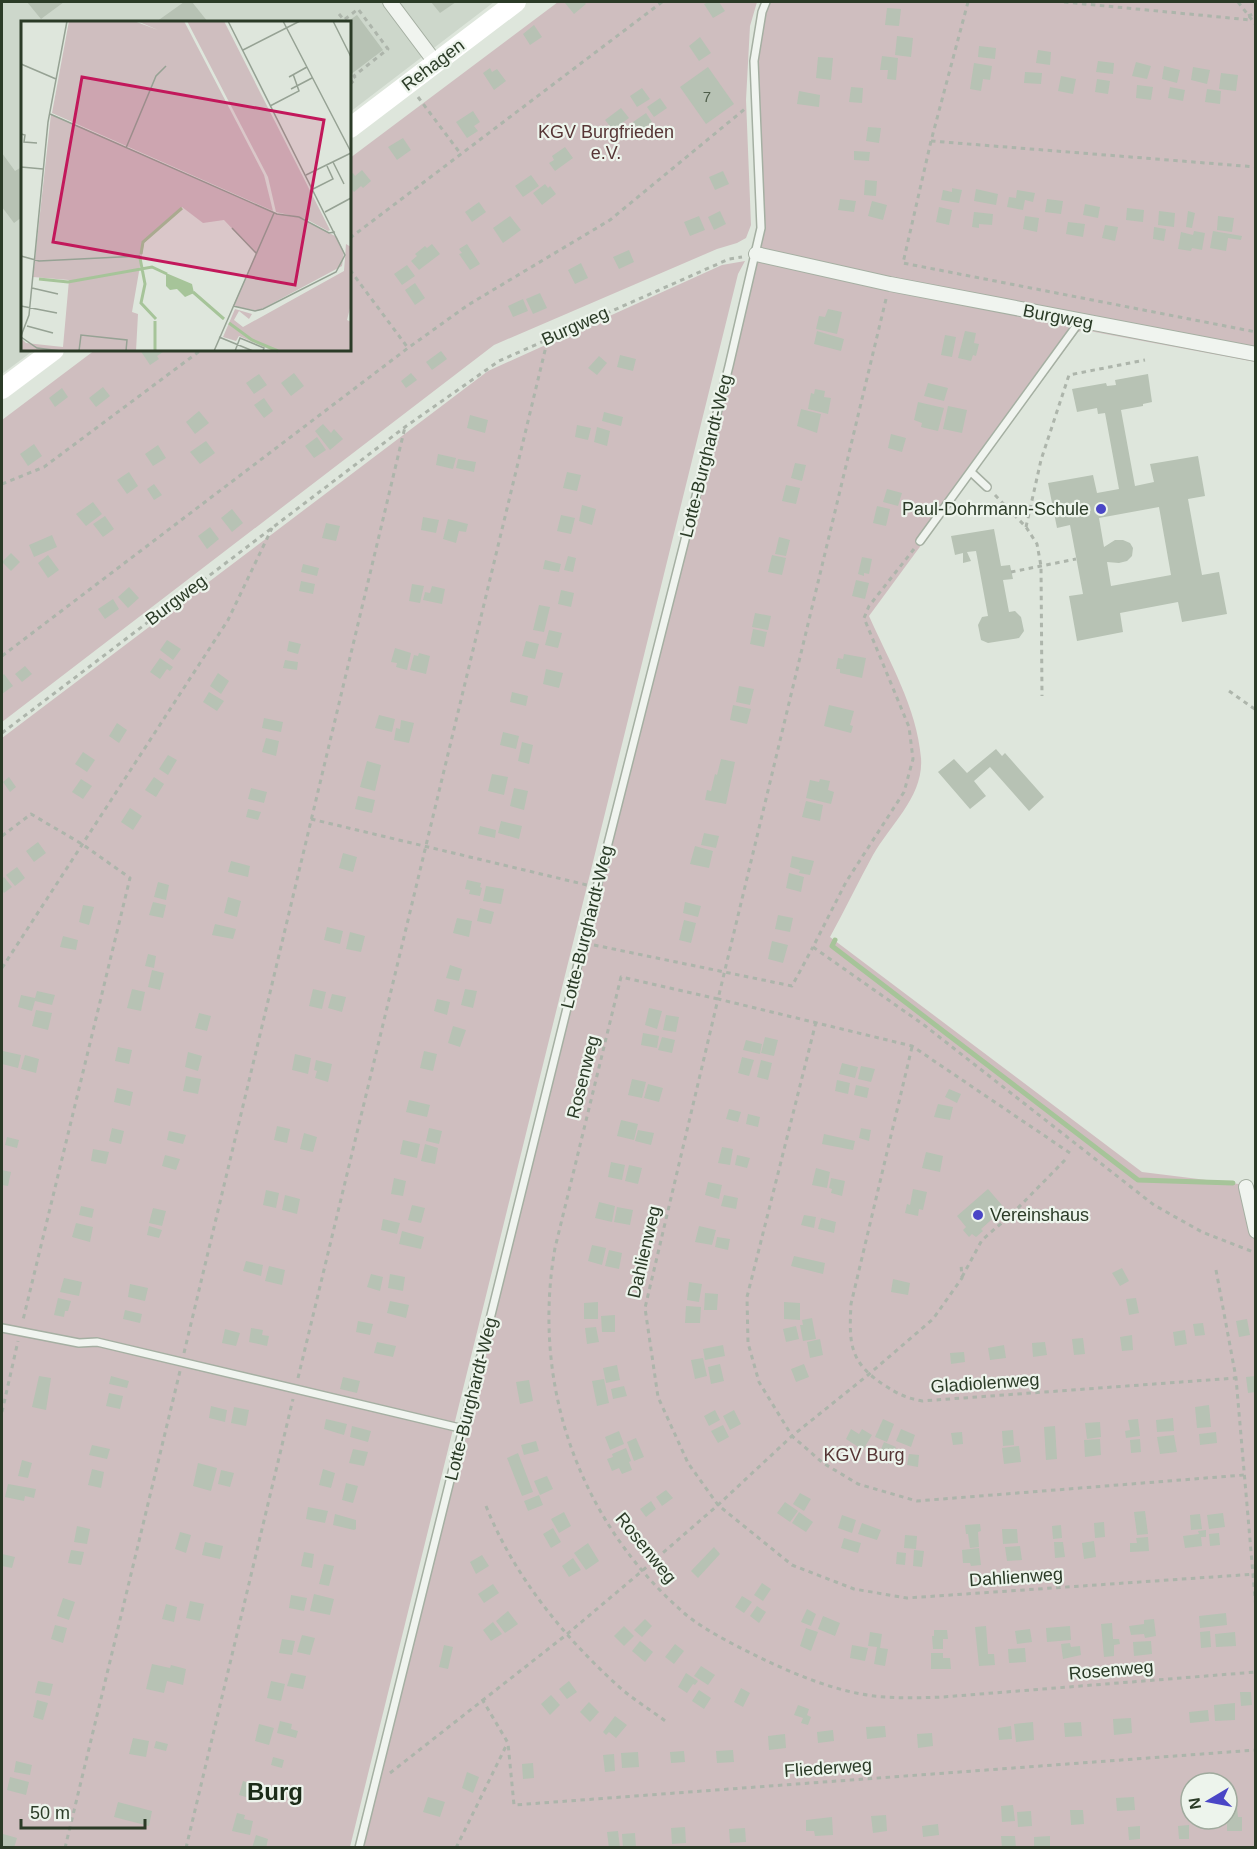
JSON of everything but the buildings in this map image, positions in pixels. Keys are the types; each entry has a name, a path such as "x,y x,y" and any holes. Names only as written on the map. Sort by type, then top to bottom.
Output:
{"street":[{"path":"390,2 435,63"},
{"name":"Rehagen","path":"351,127 516,2"},
{"name":"Burgweg","path":"756,254 890,285 1256,354"},
{"path":"2,389 53,351"},
{"path":"1246,1187 1256,1231"}],"lane":[{"name":"Lotte-Burghardt-Weg","path":"359,1848 756,254 761,228 754,61 762,12 766,2"},
{"path":"921,541 1080,321"},
{"path":"970,472 987,486"},
{"path":"2,1328 80,1343 97,1342 464,1429"}],"path":[{"path":"351,237 662,2"},
{"path":"968,2 931,141 903,263 1256,332"},
{"path":"1064,2 1251,20"},
{"path":"1238,2 1256,25"},
{"path":"339,14 344,20 358,9 388,49 354,75 356,79 351,83"},
{"path":"1248,16 1256,12"},
{"path":"408,84 460,153"},
{"path":"2,656 408,348 468,305 610,220 756,99"},
{"path":"931,141 1256,167"},
{"name":"Burgweg","path":"2,733 405,427 498,361 729,259 756,254"},
{"path":"351,271 408,348"},
{"path":"890,285 718,999 912,1046 1070,1153"},
{"path":"186,1848 548,338"},
{"path":"2,484 44,467 200,351"},
{"path":"1026,528 1041,460 1069,375 1145,360"},
{"path":"65,1848 405,427"},
{"path":"987,486 1026,528 1037,544 1041,566 1041,696"},
{"path":"2,968 228,620 273,526"},
{"path":"583,943 792,986 846,882 904,792 913,759 909,727 864,618 869,606 921,541"},
{"path":"1011,572 1077,559"},
{"path":"1229,691 1256,710"},
{"path":"2,836 31,814 82,844 130,879 2,1412"},
{"path":"311,819 597,887"},
{"path":"813,947 924,1025 1154,1205 1202,1232 1256,1253"},
{"name":"Rosenweg","path":"718,999 621,977 549,1280 551,1363 559,1408 571,1448 610,1529 642,1571 686,1614 740,1649 799,1676 861,1694 903,1698 943,1697 1256,1672"},
{"name":"Dahlienweg","path":"718,999 645,1308 658,1397 688,1463 718,1505 792,1565 854,1589 907,1598 1254,1574"},
{"path":"816,1022 747,1297 748,1343 759,1382 792,1436 823,1463 858,1484 917,1501 1244,1474"},
{"name":"Gladiolenweg","path":"912,1046 851,1304 849,1332 855,1356 868,1374 903,1397 922,1401 1236,1378"},
{"path":"373,1787 566,1635 718,1505 792,1436 933,1319 962,1278 982,1240 1013,1213 1065,1160"},
{"path":"961,1264 962,1278"},
{"path":"1216,1270 1236,1378 1256,1609"},
{"path":"486,1506 513,1559 534,1593 566,1635 617,1685 668,1723"},
{"name":"Fliederweg","path":"482,1699 508,1743 514,1804 1256,1750"},
{"path":"456,1848 508,1743"}],"shaded area":[{"path":"2,2 494,2 351,111 351,21 21,21 21,351 33,351 2,374"}],"green space":[{"name":"KGV Burgfrieden e.V.","path":"558,2 757,2 750,26 746,100 751,225 746,238 494,345 2,722 2,420 94,351 351,351 351,157"},
{"name":"KGV Burg","path":"766,2 1255,2 1255,362 1084,330 1078,332 869,616 914,721 921,758 920,772 912,797 873,855 830,937 1142,1172 1255,1186 1255,1847 363,1848 761,229 754,61"},
{"path":"745,261 738,274 350,1847 2,1848 2,738 488,371 722,265"}],"waterway":[{"path":"835,940 832,946 1138,1180 1233,1183"}],"place":[{"name":"Paul-Dohrmann-Schule","path":"1101,509"},
{"name":"Vereinshaus","path":"978,1215"}],"district":[{"name":"Burg","path":"275,1791"}]}
